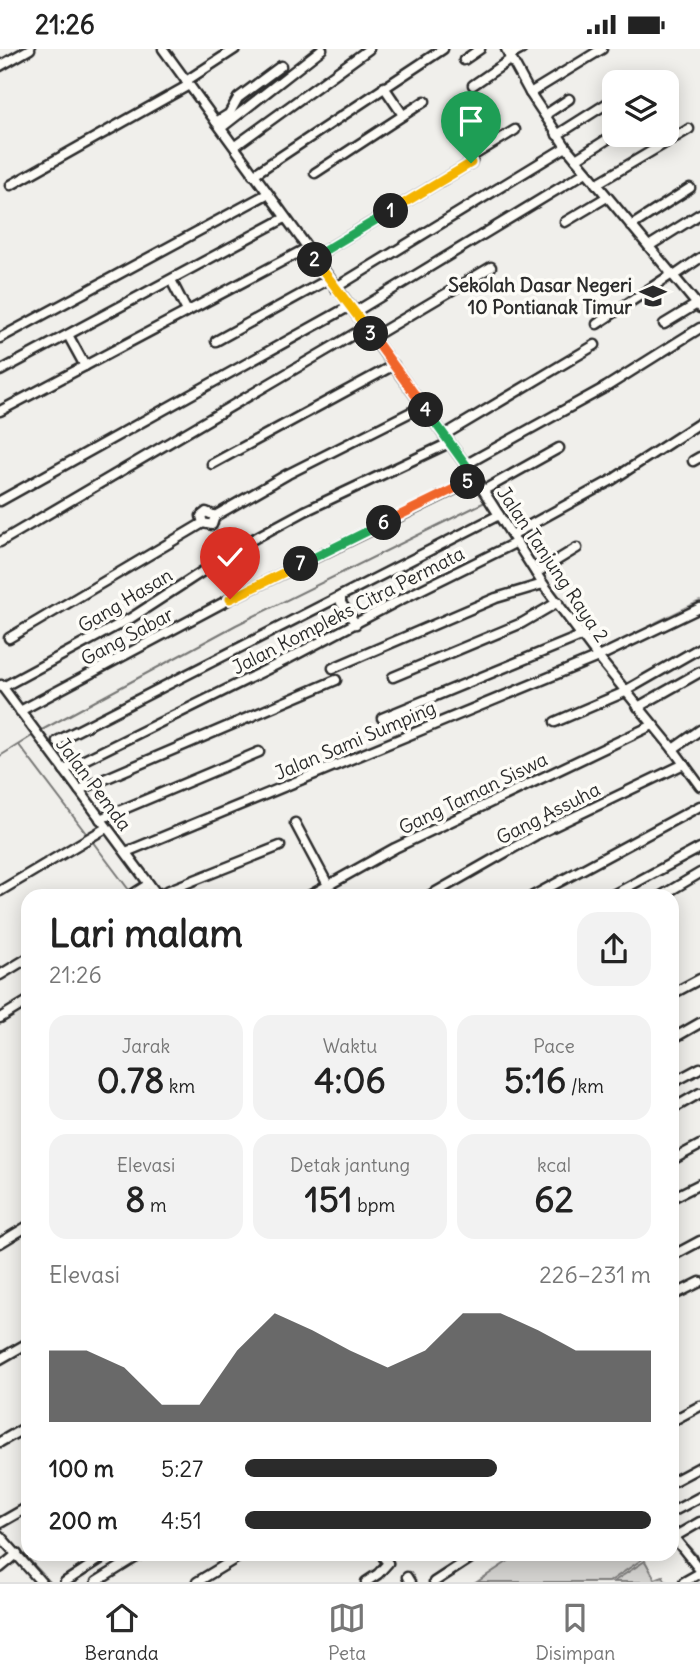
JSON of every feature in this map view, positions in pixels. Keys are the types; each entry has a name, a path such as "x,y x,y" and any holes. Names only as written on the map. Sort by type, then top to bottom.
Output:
{"street":[{"path":"0,66 30,49"},
{"name":"Jalan Tanjung Raya 2","path":"164,49 484,490 543,584 581,636 699,783"},
{"path":"11,185 188,83 235,49"},
{"path":"219,125 322,49"},
{"path":"234,146 369,49"},
{"path":"253,174 443,49"},
{"path":"464,60 480,49"},
{"path":"472,85 508,55 522,49"},
{"path":"530,93 602,49"},
{"path":"508,55 566,147 699,306 664,324"},
{"path":"219,125 238,98 281,65"},
{"path":"384,87 403,115"},
{"path":"545,115 569,99"},
{"path":"315,173 425,101"},
{"path":"557,135 602,107"},
{"path":"596,184 689,129"},
{"path":"314,257 471,163 474,155 515,130"},
{"path":"576,159 602,143"},
{"path":"335,288 566,147"},
{"path":"0,501 352,309 586,172"},
{"path":"631,226 690,188"},
{"path":"0,338 264,190"},
{"path":"565,222 607,197"},
{"path":"649,246 700,214"},
{"path":"0,371 285,218"},
{"path":"0,411 307,248"},
{"path":"597,324 700,258"},
{"path":"373,337 491,267"},
{"path":"216,341 329,279"},
{"path":"171,280 187,311"},
{"path":"0,542 366,327"},
{"path":"466,465 606,387 700,328"},
{"path":"68,335 85,366"},
{"name":"Gang Hasan","path":"2,689 131,618 246,543 446,439 595,345"},
{"path":"212,464 394,365"},
{"path":"9,638 203,523 201,516 206,512 215,516 288,474 423,406"},
{"name":"Jalan Kompleks Citra Permata","path":"64,770 356,624 514,538 612,480 700,423"},
{"path":"484,490 559,448"},
{"name":"Gang Sabar","path":"20,711 230,599 476,479"},
{"path":"57,741 499,515"},
{"path":"536,573 577,548"},
{"path":"333,668 496,598 543,584"},
{"path":"341,596 341,603 356,624"},
{"path":"393,677 522,623 558,602"},
{"name":"Jalan Sami Sumping","path":"126,852 598,657 700,608"},
{"path":"382,718 581,636"},
{"path":"555,722 625,691 700,648"},
{"path":"638,707 700,672"},
{"path":"79,790 336,680"},
{"name":"Jalan Pemda","path":"2,689 153,889"},
{"name":"Gang Taman Siswa","path":"321,889 395,848 653,725"},
{"path":"673,749 700,730"},
{"path":"100,819 259,752"},
{"name":"Gang Assuha","path":"441,889 536,835 684,764"},
{"path":"545,889 700,806"},
{"path":"295,823 328,885"},
{"path":"0,891 106,828"},
{"path":"173,889 280,846"},
{"path":"624,889 700,848"},
{"path":"673,889 700,873"},
{"path":"141,889 149,884"},
{"path":"0,975 21,962"},
{"path":"679,990 700,979"},
{"path":"0,1018 21,1005"},
{"path":"679,1035 700,1023"},
{"path":"679,1079 700,1068"},
{"path":"679,1105 700,1093"},
{"path":"679,1156 700,1145"},
{"path":"679,1194 700,1184"},
{"path":"0,1243 21,1230"},
{"path":"679,1252 700,1241"},
{"path":"679,1292 700,1282"},
{"path":"0,1359 21,1347"},
{"path":"679,1417 700,1406"},
{"path":"0,1443 21,1430"},
{"path":"679,1478 700,1467"},
{"path":"679,1508 700,1497"},
{"path":"0,1523 21,1511"},
{"path":"679,1533 700,1522"},
{"path":"0,1536 21,1559"},
{"path":"679,1540 697,1560 700,1571 684,1582"},
{"path":"0,1568 17,1554"},
{"path":"23,1561 41,1582"},
{"path":"65,1582 80,1578 100,1561"},
{"path":"96,1582 130,1561"},
{"path":"197,1582 232,1561"},
{"path":"366,1582 381,1571 387,1561"},
{"path":"434,1582 466,1561"}],"shaded area":[{"path":"508,1561 640,1561 609,1582 477,1582"},
{"path":"645,1561 655,1579 663,1576 666,1582 613,1582"}],"waterway":[{"path":"40,731 236,625 485,502"},
{"path":"657,624 700,603"},
{"path":"0,756 32,736"},
{"path":"19,745 85,832"},
{"path":"87,793 102,813"},
{"path":"108,821 127,846"},
{"path":"92,841 128,889"},
{"path":"133,855 158,889"},
{"path":"0,1529 21,1551"},
{"path":"680,1537 700,1559"},
{"path":"30,1561 50,1582"}],"place":[{"name":"Sekolah Dasar Negeri 10 Pontianak Timur","path":"653,296"}],"route":[{"path":"230,599 476,479 314,257 471,163"}]}
